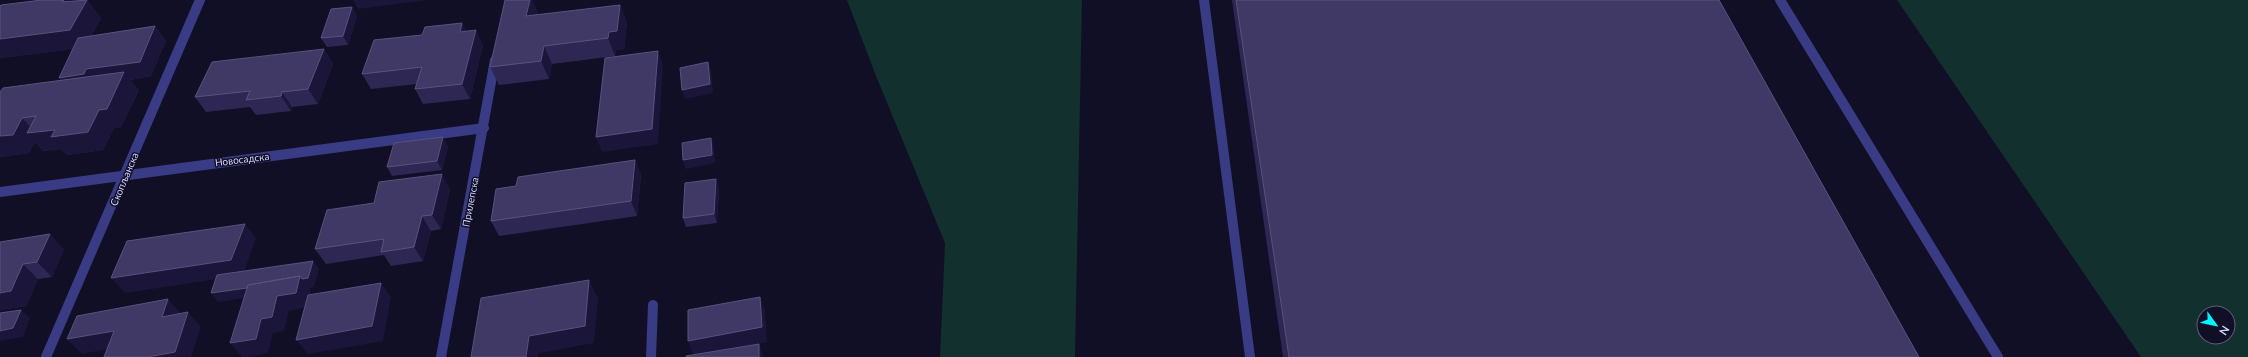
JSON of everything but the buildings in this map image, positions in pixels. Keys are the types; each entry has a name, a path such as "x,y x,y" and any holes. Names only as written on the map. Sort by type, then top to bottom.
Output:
{"street":[{"name":"Скопљанска","path":"46,357 200,0"},
{"path":"1204,0 1250,357"},
{"path":"1780,0 1998,357"},
{"name":"Прилепска","path":"441,357 498,46"},
{"name":"Новосадска","path":"0,192 127,172 296,153 484,128"},
{"path":"651,357 653,305"}],"green space":[{"path":"847,0 1082,0 1075,357 940,357 945,243 876,76"},
{"path":"1897,0 2248,0 2248,357 2141,357"}]}
